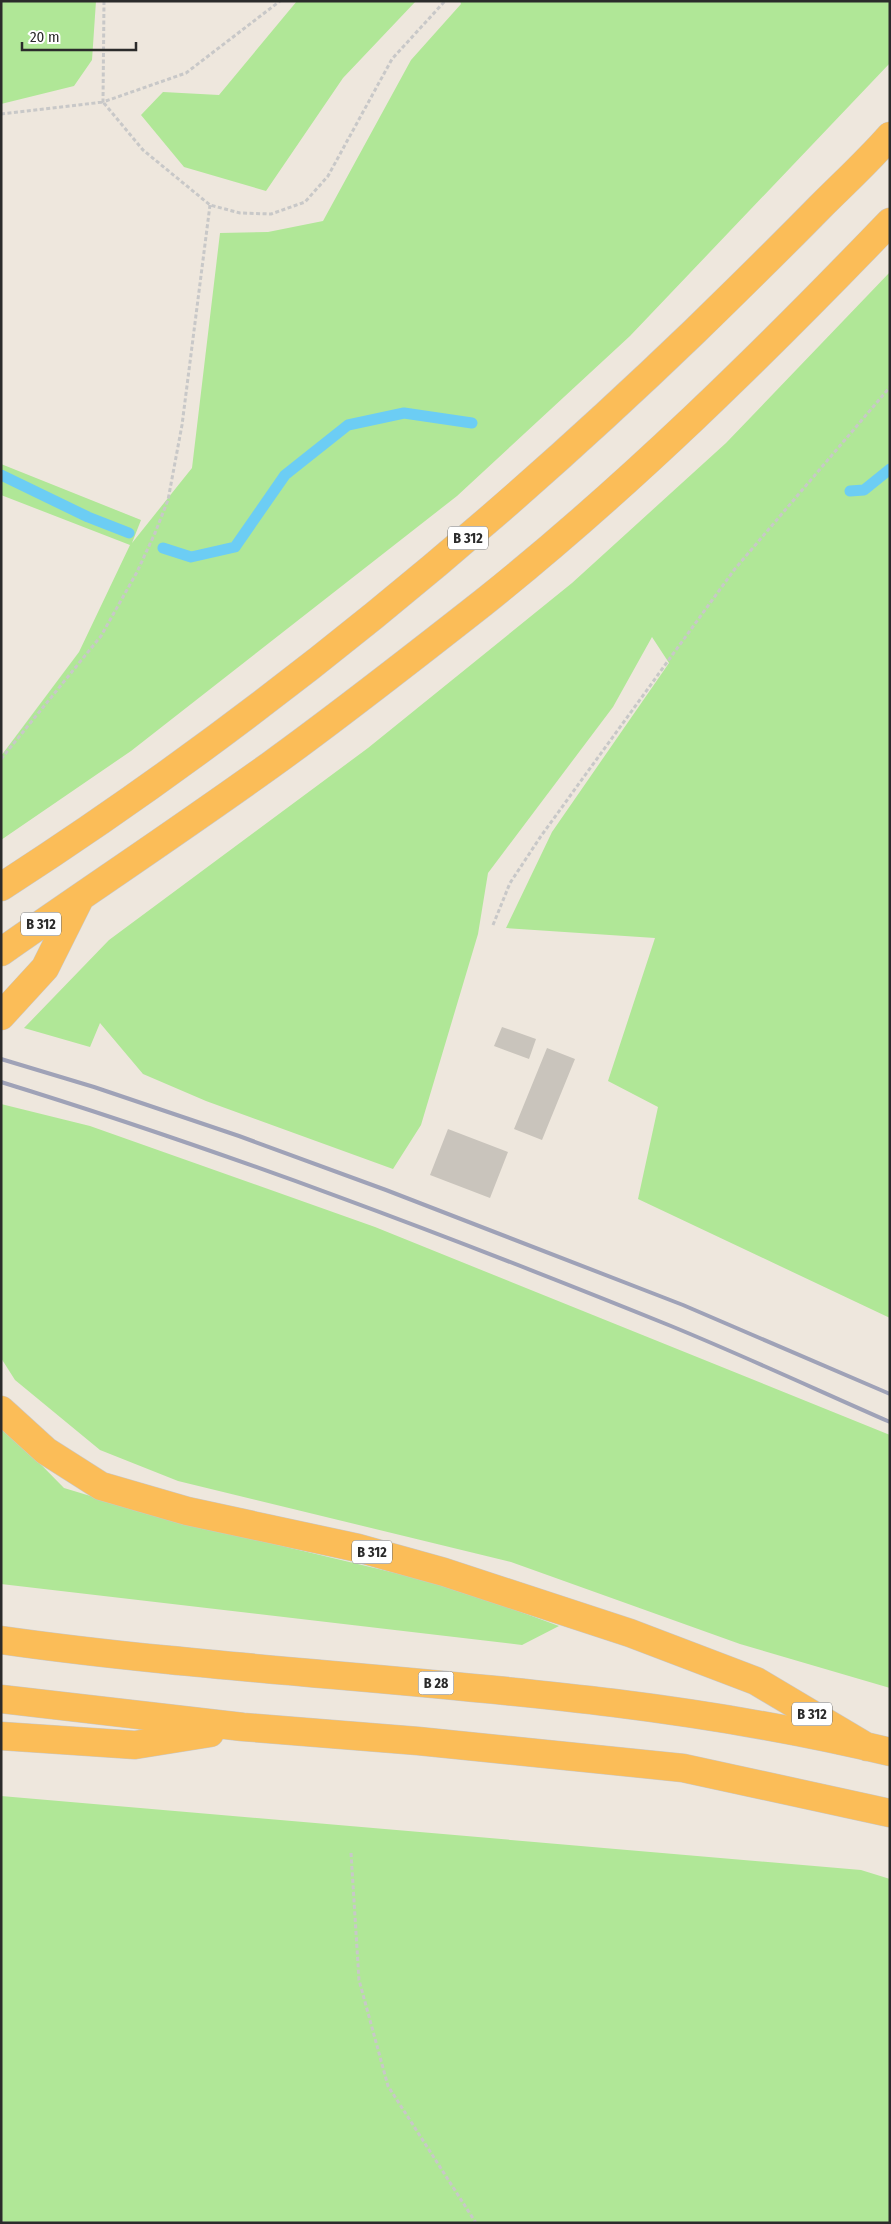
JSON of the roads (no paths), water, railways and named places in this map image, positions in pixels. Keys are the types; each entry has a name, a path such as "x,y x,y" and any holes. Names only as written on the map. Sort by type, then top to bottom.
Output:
{"highway":[{"name":"B 312","path":"1,887 108,815 217,736 353,633 438,563 590,430 665,360 743,285 890,136"},
{"name":"B 312","path":"1,952 273,763 500,588 580,521 664,445 803,311 890,222"},
{"name":"B 312","path":"1,1016 45,968 81,897"},
{"name":"B 312","path":"1,1410 46,1451 100,1486 187,1511 368,1551 444,1572 630,1633 756,1681 879,1750"},
{"name":"B 28","path":"1,1640 160,1658 560,1696 669,1710 879,1750"},
{"path":"1,1699 243,1727 428,1742 683,1768 890,1813"},
{"path":"1,1736 135,1745 243,1727"}],"waterway":[{"path":"163,548 191,557 235,547 285,475 348,425 404,413 472,423"},
{"path":"850,491 864,490 890,469"},
{"path":"1,475 88,517 129,533"}],"railway":[{"path":"1,1059 94,1087 239,1136 386,1190 683,1305 890,1394"},
{"path":"1,1082 255,1166 422,1228 671,1326 890,1422"}]}
